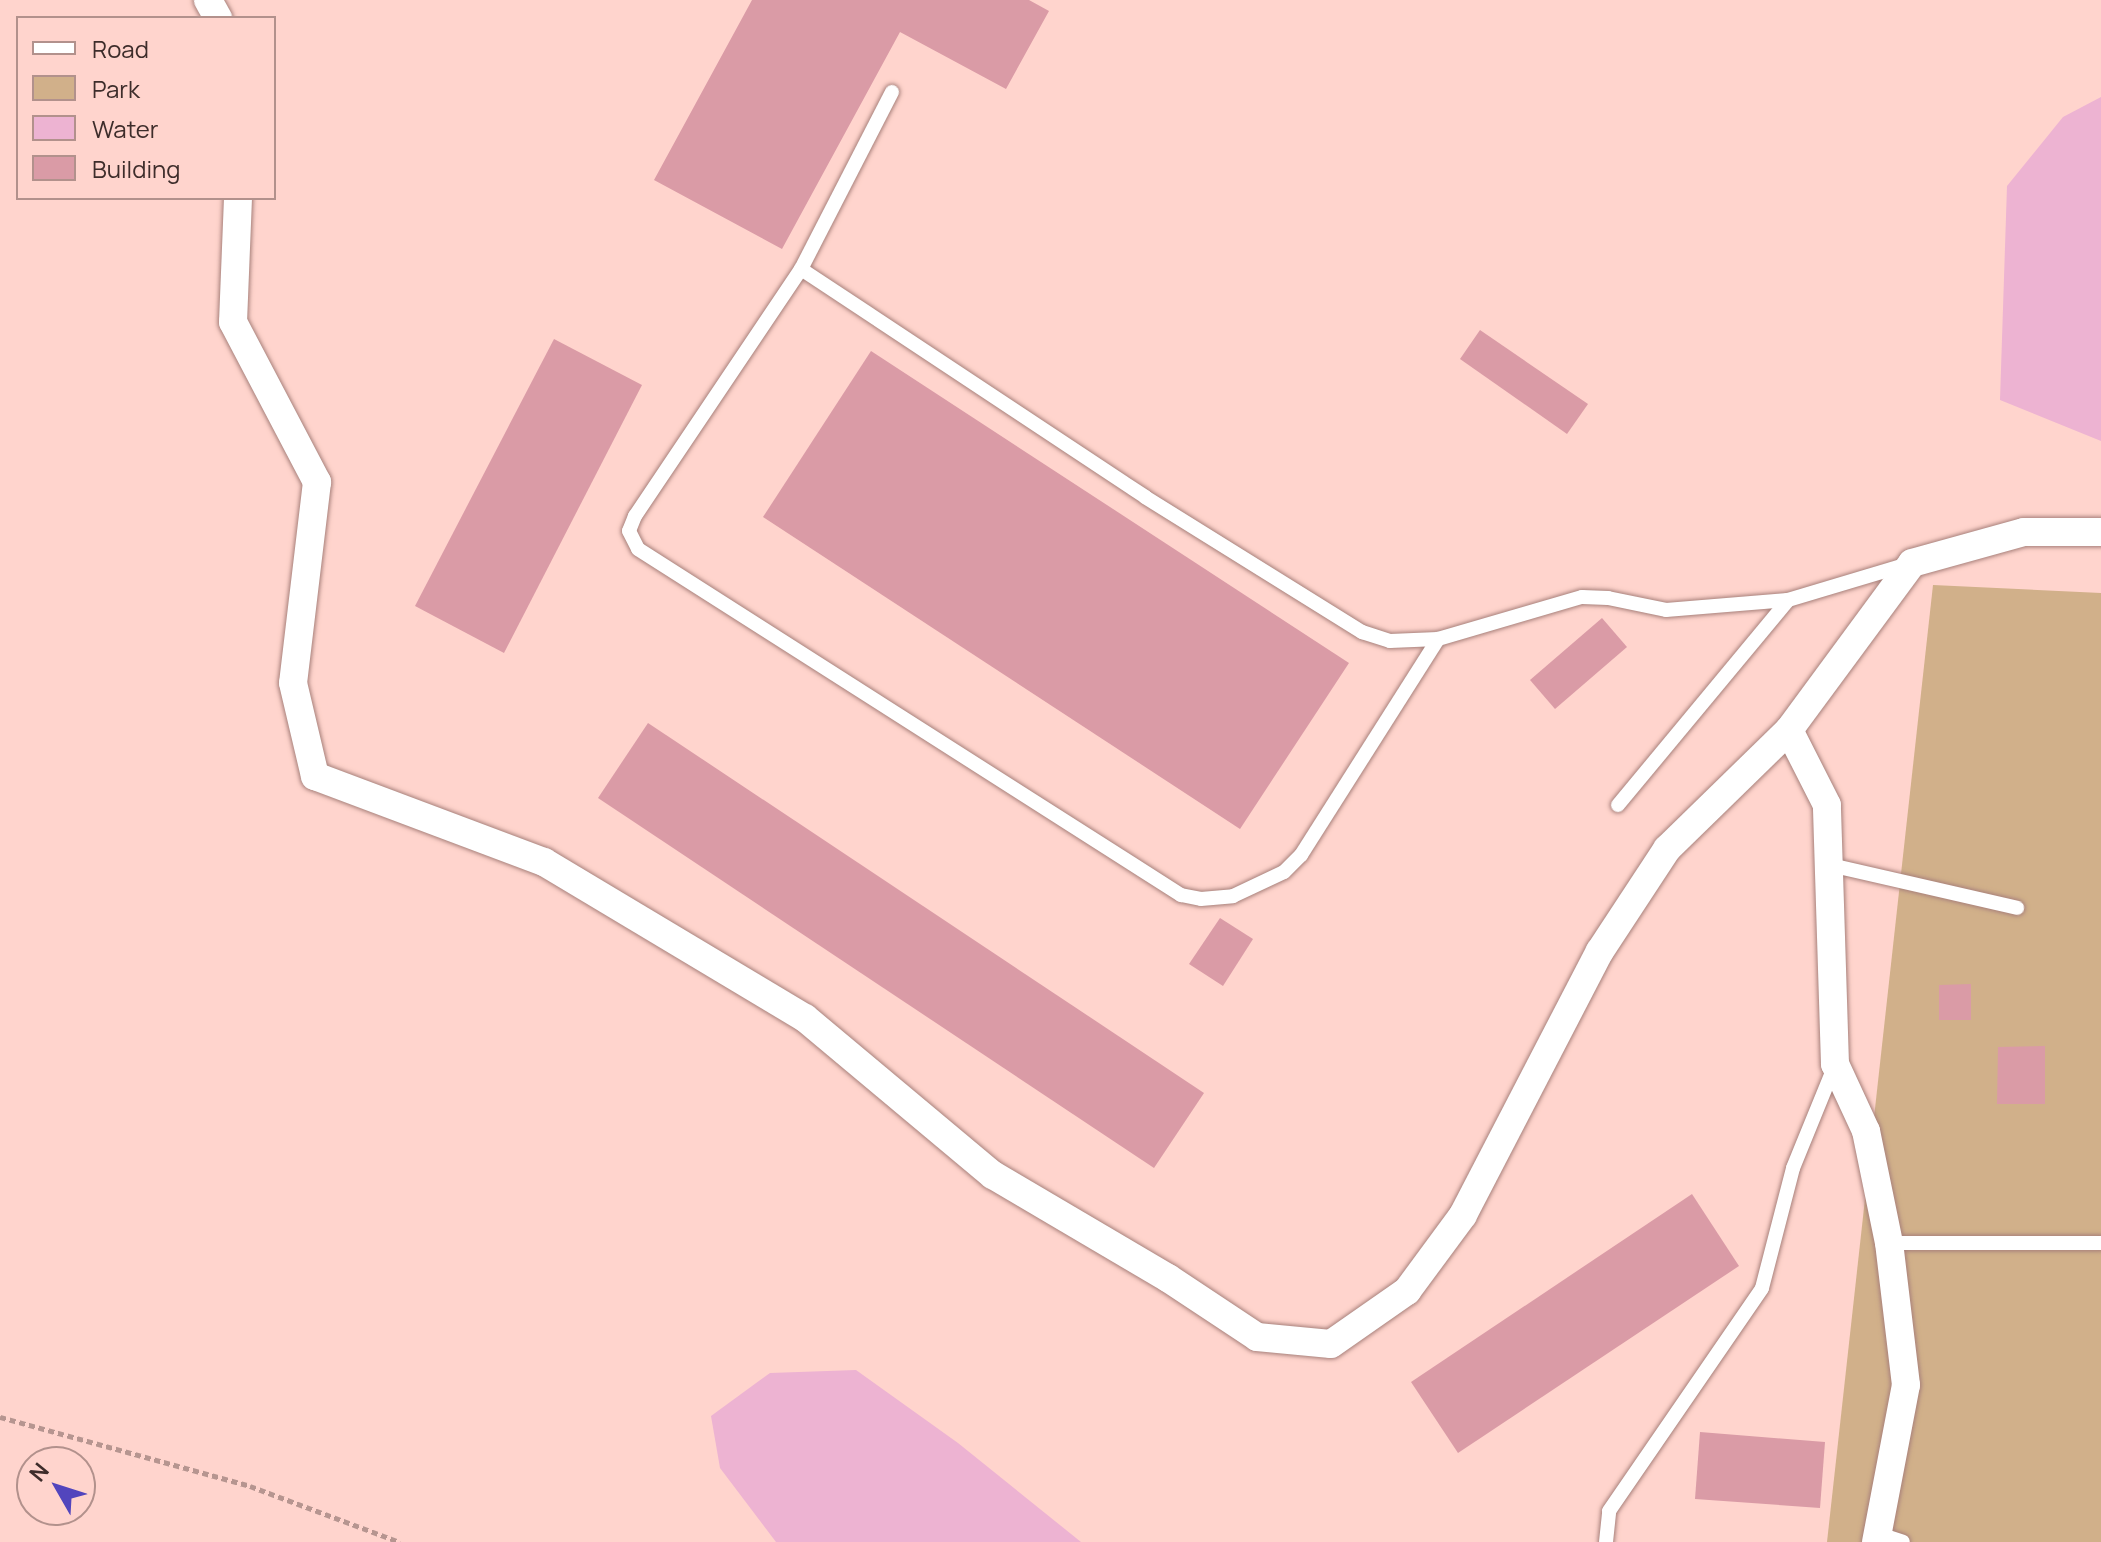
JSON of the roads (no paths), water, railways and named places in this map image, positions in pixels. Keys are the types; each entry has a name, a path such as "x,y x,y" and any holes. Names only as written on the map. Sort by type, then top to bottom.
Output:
{"street":[{"path":"238,200 233,322 317,482 293,683 315,776 544,862 805,1018 993,1175 1168,1278 1257,1337 1331,1344 1407,1291 1463,1215 1600,951 1667,849 1789,730 1912,563 2024,532 2101,532"},
{"path":"1789,730 1827,805 1835,1064 1866,1131 1889,1243 1906,1385 1886,1539"}],"lane":[{"path":"892,92 801,269 635,516 629,531 638,549 1181,895 1201,899 1233,896 1284,872 1301,855 1438,639"},
{"path":"801,269 1145,497 1362,632 1390,641 1438,639 1582,597 1608,598 1666,610 1788,600 1912,563"},
{"path":"1618,805 1788,600"},
{"path":"1830,865 2017,908"},
{"path":"1606,1542 1609,1511 1762,1288 1793,1168 1835,1064"},
{"path":"1889,1243 2101,1243"}],"water":[{"path":"2101,97 2101,441 2000,400 2007,186 2063,117"},
{"path":"856,1370 958,1443 1081,1542 776,1542 720,1468 711,1416 770,1373"}]}
